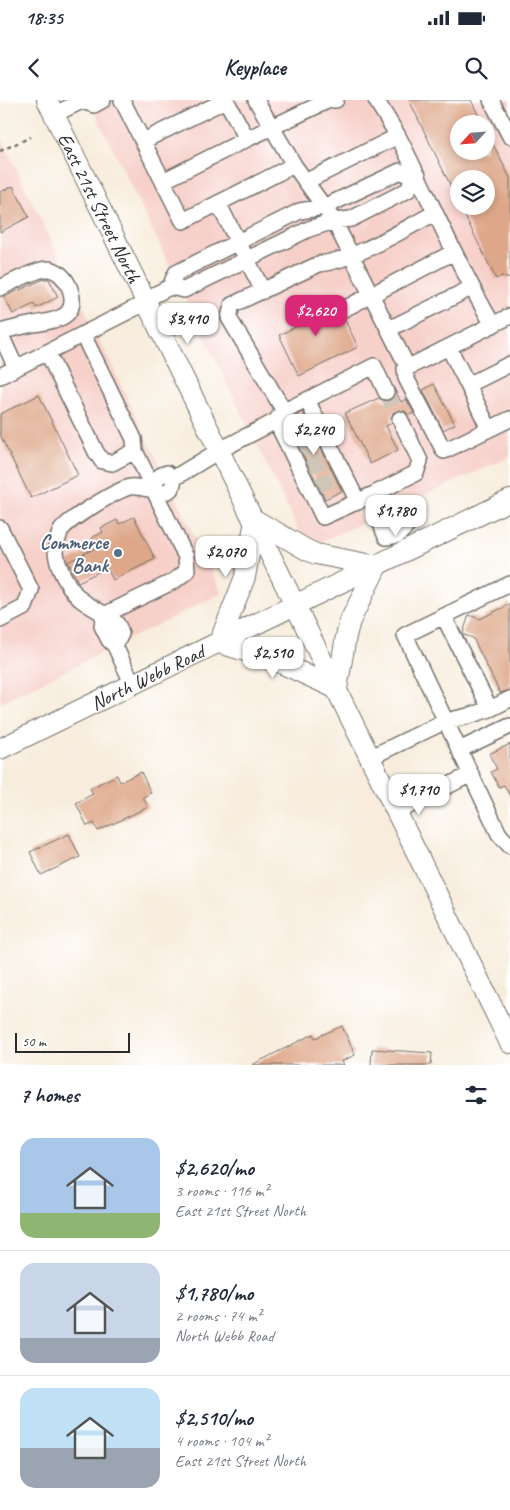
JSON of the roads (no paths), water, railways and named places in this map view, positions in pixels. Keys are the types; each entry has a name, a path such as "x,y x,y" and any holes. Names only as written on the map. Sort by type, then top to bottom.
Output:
{"main road":[{"name":"East 21st Street North","path":"51,107 510,1043"},
{"name":"North Webb Road","path":"0,749 377,566 401,544 510,500"},
{"path":"255,520 316,554 377,566 350,621 337,689 272,659 219,643 245,577 255,520"}],"lane":[{"path":"51,107 82,101 94,105 103,100"},
{"path":"122,100 183,221 294,165"},
{"path":"143,141 226,100 247,140"},
{"path":"256,100 294,165 334,221 408,368"},
{"path":"163,181 328,100 336,100"},
{"path":"376,100 398,136 415,176 471,288 493,325"},
{"path":"491,100 510,136"},
{"path":"307,181 398,136"},
{"path":"0,376 83,335 170,287 176,273 300,211 324,207 400,171 415,176"},
{"path":"170,287 184,290 309,228 334,221 351,219 408,190 415,176"},
{"path":"218,203 263,291"},
{"path":"400,420 420,461 416,473 378,500 358,502 323,517 313,487 280,416 229,318 232,305 319,264 352,256 435,213"},
{"path":"344,309 454,252"},
{"path":"0,288 44,268 52,269 61,274 68,283 71,294 72,306 66,315 54,320 0,333 16,368"},
{"path":"389,329 471,288"},
{"path":"510,316 405,369 406,378 444,451 510,419"},
{"path":"83,335 134,439 135,451 186,557 187,571 174,582 104,615"},
{"path":"448,348 489,429"},
{"path":"47,352 102,461 112,463 135,451"},
{"path":"468,386 510,364"},
{"path":"153,489 154,480 161,474 168,473 174,478 308,400 374,366 386,392"},
{"path":"308,400 314,423 330,457 339,475 358,502"},
{"path":"104,615 79,598 65,577 57,560 56,546 62,528 78,516 130,487 153,489"},
{"path":"378,500 378,514 386,537 401,544"},
{"path":"0,528 31,590 26,607 0,620"},
{"path":"510,584 405,635 499,834 510,846"},
{"path":"104,615 102,626 109,640 116,646 133,685"},
{"path":"444,617 490,709"},
{"path":"370,757 446,721 490,709 510,700"},
{"path":"460,750 510,726"},
{"path":"397,812 471,774"}],"tunnel":[{"path":"386,392 400,419"},
{"path":"292,434 310,425"},
{"path":"301,451 318,442"},
{"path":"309,467 326,459"},
{"path":"318,485 335,477"}],"place":[{"name":"Commerce Bank","path":"118,553"}]}
